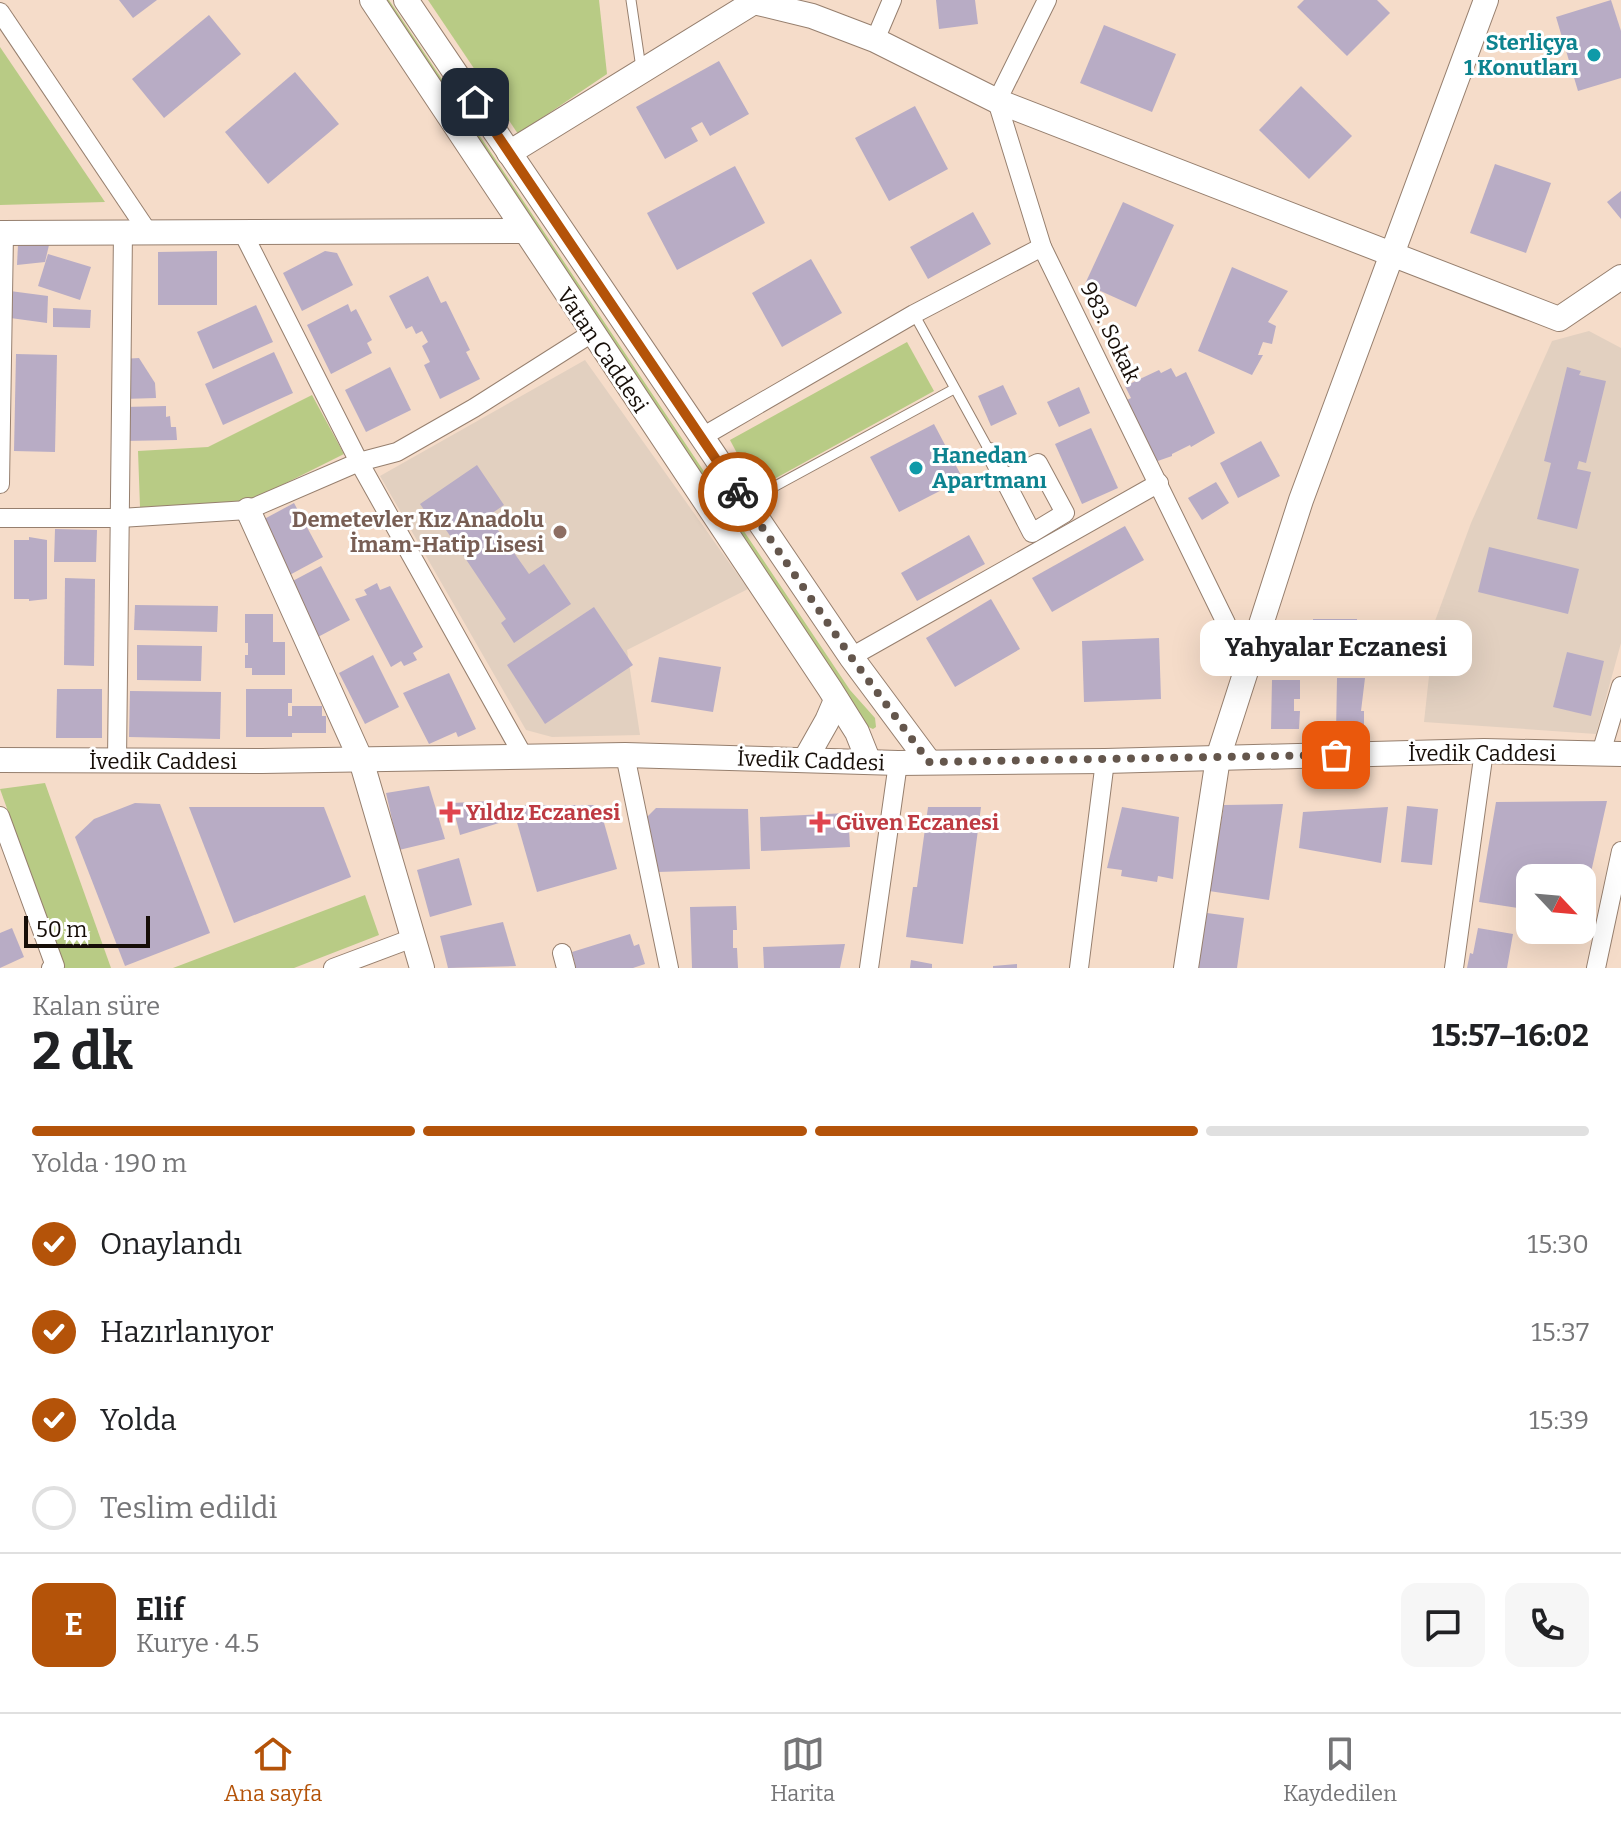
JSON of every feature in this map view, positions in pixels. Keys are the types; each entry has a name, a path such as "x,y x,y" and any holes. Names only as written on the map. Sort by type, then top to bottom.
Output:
{"main road":[{"name":"Vatan Caddesi","path":"372,0 857,732 869,762"},
{"name":"Vatan Caddesi","path":"406,0 851,657 929,762"},
{"path":"1186,968 1218,758 1301,500 1486,0"},
{"path":"509,153 754,2 812,16 875,40 997,101 1559,319 1621,277"},
{"path":"2,233 523,231"},
{"path":"248,510 361,760 422,968"},
{"path":"805,760 836,700"},
{"name":"İvedik Caddesi","path":"0,760 525,759 625,755 898,763 1484,751 1611,754"}],"street":[{"path":"875,40 892,0"},
{"path":"997,101 1047,0"},
{"path":"0,12 135,232 120,518 117,761"},
{"name":"983. Sokak","path":"997,101 1042,247 1226,623 1244,681"},
{"path":"242,231 359,462 525,759"},
{"path":"0,484 2,233"},
{"path":"702,437 914,314 1042,247"},
{"path":"0,518 120,518 248,510 359,462 397,452 474,408 592,333"},
{"path":"990,452 1004,479"},
{"path":"851,657 1159,483"},
{"path":"1611,754 1621,686"},
{"path":"1454,968 1484,751"},
{"path":"625,755 669,968"},
{"path":"1079,968 1105,761"},
{"path":"869,968 898,763"},
{"path":"0,816 55,966 51,968"},
{"path":"1596,968 1621,851"},
{"path":"333,968 413,938"}],"lane":[{"path":"631,0 642,71"},
{"path":"914,314 990,452"},
{"path":"746,503 954,389"}],"shaded area":[{"path":"1589,331 1621,348 1621,643 1596,734 1424,722 1435,621 1471,523 1552,341"},
{"name":"Demetevler Kız Anadolu İmam-Hatip Lisesi","path":"585,360 748,589 627,650 640,735 552,737 526,730 380,476"}],"green space":[{"path":"383,0 389,0 850,690 875,718 876,727 866,726"},
{"path":"428,0 599,0 607,74 518,134"},
{"path":"0,47 105,202 0,205"},
{"path":"907,342 934,391 756,489 730,440"},
{"path":"312,395 344,454 258,497 230,505 140,507 138,451 208,447"},
{"path":"45,783 111,968 64,968 0,789"},
{"path":"365,895 379,935 294,968 173,968"}],"building":[{"path":"119,0 157,0 133,18"},
{"path":"936,0 975,0 978,24 939,29"},
{"path":"1304,0 1377,0 1390,13 1347,56 1297,7"},
{"name":"Sterliçya 1 Konutları","path":"1611,0 1621,31 1621,78 1578,91 1556,17"},
{"path":"209,15 241,54 164,118 132,79"},
{"path":"1104,25 1176,54 1152,112 1080,83"},
{"path":"719,61 749,114 710,136 702,122 691,128 698,141 665,159 636,107"},
{"path":"295,72 339,124 268,184 225,132"},
{"path":"1301,86 1352,136 1309,179 1259,130"},
{"path":"915,106 948,169 889,201 855,138"},
{"path":"1495,164 1551,183 1526,253 1470,233"},
{"path":"735,166 765,223 677,270 647,213"},
{"path":"1621,191 1621,219 1607,202"},
{"path":"1123,202 1174,225 1136,307 1085,284"},
{"path":"973,212 991,244 928,279 910,247"},
{"path":"18,245 49,245 45,262 17,265"},
{"path":"217,251 217,305 158,305 158,252"},
{"path":"325,251 337,253 353,285 302,311 283,273"},
{"path":"48,254 91,267 80,300 38,286"},
{"path":"811,259 842,313 782,347 752,293"},
{"path":"1232,267 1288,291 1268,322 1276,326 1272,344 1263,342 1258,355 1263,355 1252,375 1198,351"},
{"path":"428,276 441,303 446,301 470,350 466,352 480,379 440,399 424,365 430,362 422,346 428,342 422,331 416,334 412,326 406,329 389,296"},
{"path":"10,291 48,296 47,323 3,317"},
{"path":"348,304 351,312 356,309 372,340 367,343 372,353 331,374 307,325"},
{"path":"256,305 273,342 213,369 197,332"},
{"path":"53,308 91,310 90,328 53,327"},
{"path":"274,352 293,393 223,425 205,384"},
{"path":"16,354 57,355 55,452 14,451"},
{"path":"139,358 155,383 156,398 123,399 122,359"},
{"path":"390,367 411,410 366,432 345,390"},
{"path":"1567,367 1581,371 1579,375 1606,381 1586,463 1579,461 1577,469 1591,472 1577,529 1537,519 1551,463 1544,461"},
{"path":"1171,368 1176,377 1186,372 1215,433 1152,463 1123,402 1131,398 1125,386 1159,370 1161,373"},
{"path":"1003,385 1017,414 991,426 978,396"},
{"path":"1079,387 1090,413 1059,427 1047,402"},
{"path":"166,406 166,417 170,416 171,427 176,427 177,440 124,441 124,407"},
{"name":"Hanedan Apartmanı","path":"934,424 963,479 899,512 870,457"},
{"path":"1091,428 1118,488 1082,504 1055,444"},
{"path":"1261,441 1280,476 1238,498 1220,463"},
{"path":"477,465 504,505 488,516 529,574 544,564 571,604 514,643 501,623 506,619 453,540 439,520 434,524 420,504"},
{"path":"1216,482 1229,503 1202,520 1188,498"},
{"path":"294,503 323,557 284,578 255,524"},
{"path":"1125,526 1144,560 1052,612 1032,578"},
{"path":"55,529 97,530 96,562 54,562"},
{"path":"969,535 985,564 917,601 901,573"},
{"path":"29,537 47,540 47,599 14,599 14,540 29,540"},
{"path":"1489,547 1579,569 1568,614 1478,592"},
{"path":"321,566 350,620 316,638 287,584"},
{"path":"65,578 95,579 94,666 64,665"},
{"path":"377,583 380,590 390,586 423,647 413,653 417,660 404,666 401,661 391,667 355,599 367,595 364,590"},
{"path":"991,599 1020,649 955,687 926,638"},
{"path":"135,605 218,606 217,632 134,630"},
{"path":"594,607 633,665 545,724 507,665"},
{"path":"245,614 273,614 273,642 285,642 285,675 252,675 252,668 245,668 248,643 245,643"},
{"path":"1313,619 1357,619 1356,666 1312,665 1312,656 1300,656 1301,629 1313,630"},
{"path":"1159,638 1161,699 1084,702 1082,641"},
{"path":"137,645 202,646 201,681 137,680"},
{"path":"1567,652 1604,661 1591,716 1553,707"},
{"path":"373,655 399,707 365,724 339,673"},
{"path":"659,657 721,667 713,712 651,702"},
{"path":"449,673 476,729 458,737 456,732 429,744 403,693"},
{"path":"1337,678 1365,678 1361,711 1364,711 1364,734 1336,733"},
{"path":"1272,680 1300,680 1300,699 1294,699 1294,711 1300,711 1299,729 1271,729"},
{"path":"57,689 102,689 102,738 56,738"},
{"path":"246,689 292,689 288,716 292,716 292,706 322,706 322,716 326,716 326,733 246,737"},
{"path":"130,691 221,692 220,739 129,737"},
{"path":"429,786 445,839 399,850 386,793"},
{"path":"493,801 499,823 460,835 452,803"},
{"path":"1607,801 1593,864 1516,864 1516,908 1479,902 1496,802"},
{"path":"135,803 160,804 210,933 125,966 75,837 94,819"},
{"path":"1283,804 1269,900 1209,891 1224,805"},
{"path":"512,805 599,805 617,869 537,892"},
{"path":"1407,806 1438,809 1432,865 1401,862"},
{"path":"189,807 324,807 351,877 234,923"},
{"path":"928,807 981,807 963,944 906,937 913,887 917,887"},
{"path":"1122,807 1179,817 1173,879 1158,876 1157,882 1121,876 1122,870 1107,868"},
{"path":"1388,807 1381,863 1299,848 1303,812"},
{"path":"656,808 748,809 750,869 658,872 642,822"},
{"path":"848,813 850,847 761,851 760,817"},
{"path":"459,858 472,905 430,917 417,870"},
{"path":"736,906 737,930 733,930 733,948 737,948 738,968 692,968 690,907"},
{"path":"1207,913 1244,918 1237,968 1192,968 1197,953 1201,951 1202,944 1198,941"},
{"path":"503,922 516,966 448,968 440,936"},
{"path":"12,928 24,957 0,968 0,933"},
{"path":"1478,928 1513,934 1507,968 1467,968"},
{"path":"630,934 634,946 639,944 645,964 633,968 571,968 570,965 575,964 572,952"},
{"path":"845,944 840,968 764,968 763,947"},
{"path":"911,960 932,964 932,968 910,968"},
{"path":"1017,964 1017,968 993,968 993,966"}],"way so far":[{"path":"738,492 851,657 929,762 1336,755"}],"place":[{"name":"Sterliçya 1 Konutları","path":"1594,55"},
{"name":"Hanedan Apartmanı","path":"916,468"},
{"name":"Demetevler Kız Anadolu İmam-Hatip Lisesi","path":"560,532"},
{"name":"Yahyalar Eczanesi","path":"1336,755"},
{"name":"Yıldız Eczanesi","path":"450,812"},
{"name":"Güven Eczanesi","path":"820,822"}],"route":[{"path":"475,102 738,492"}]}
